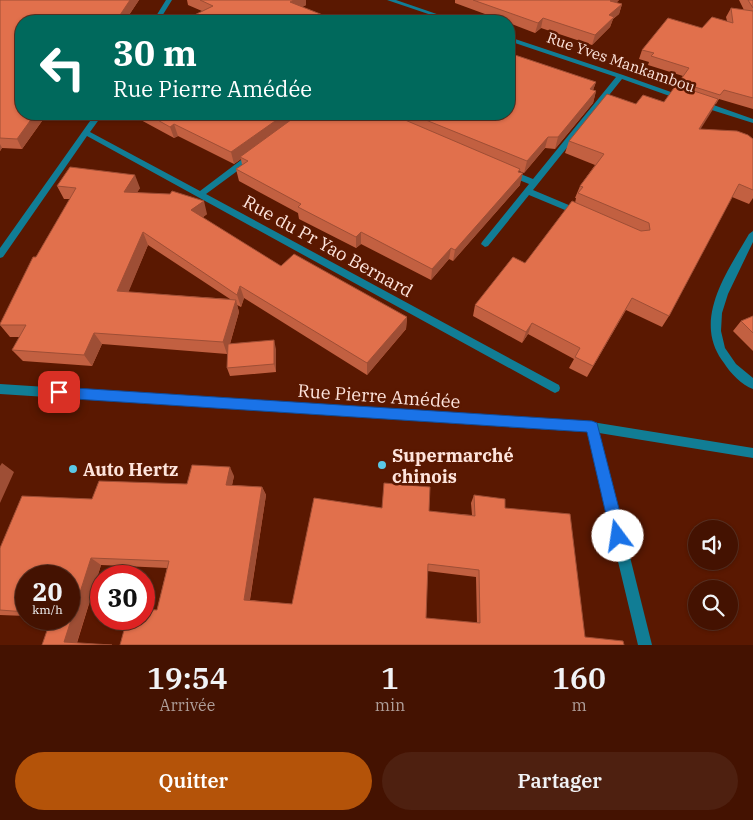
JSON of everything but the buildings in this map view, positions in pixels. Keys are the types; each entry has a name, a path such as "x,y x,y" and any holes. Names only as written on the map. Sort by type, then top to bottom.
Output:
{"street":[{"path":"160,15 169,0"},
{"path":"390,0 436,15"},
{"name":"Rue Yves Mankambou","path":"515,41 687,99"},
{"path":"485,244 621,76"},
{"name":"Rue Yves Mankambou","path":"696,102 753,121"},
{"path":"0,255 95,120"},
{"name":"Rue du Pr Yao Bernard","path":"87,133 555,388"},
{"path":"200,195 262,148"},
{"path":"499,168 534,183"},
{"path":"528,191 588,217"},
{"path":"753,234 721,295 714,320 717,338 725,359 743,378 753,384"},
{"name":"Rue Pierre Amédée","path":"0,389 592,427 753,453"},
{"path":"592,427 645,645"}],"place":[{"name":"Supermarché chinois","path":"382,465"},
{"name":"Auto Hertz","path":"73,469"}],"route":[{"path":"59,392 592,427 618,536"}]}
